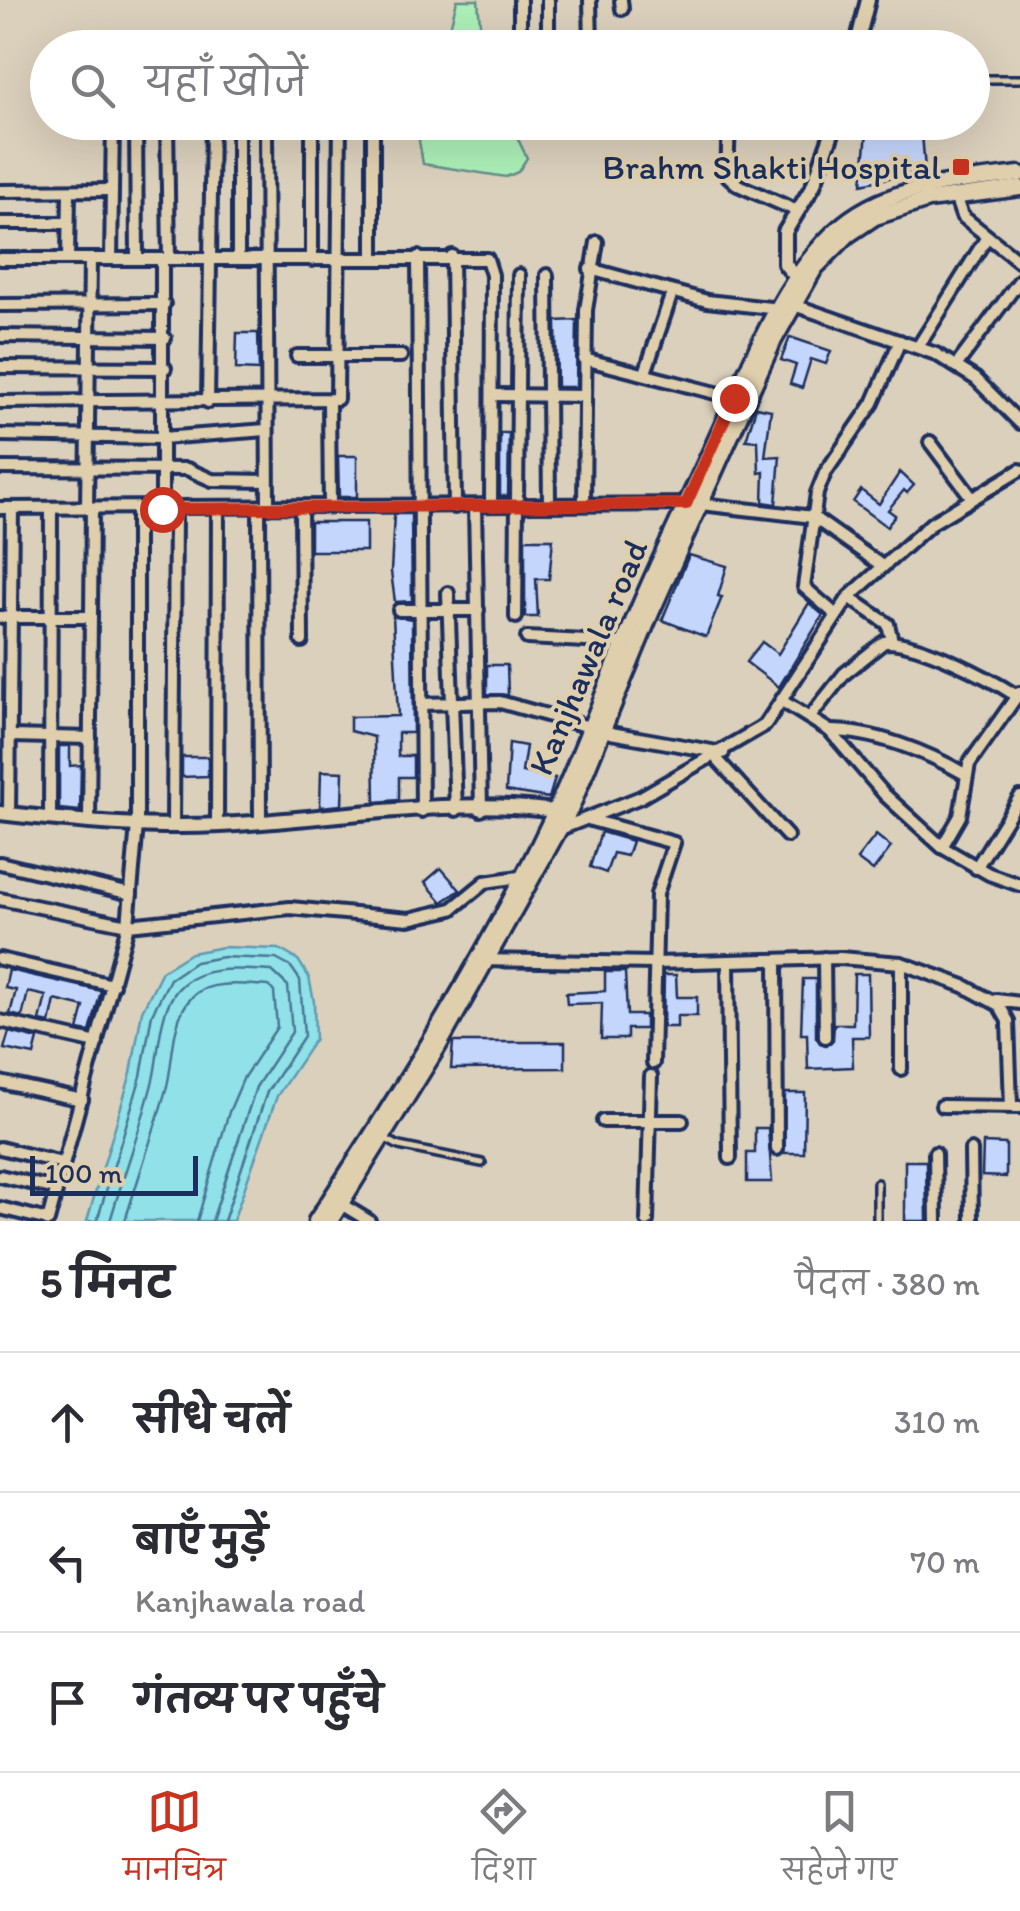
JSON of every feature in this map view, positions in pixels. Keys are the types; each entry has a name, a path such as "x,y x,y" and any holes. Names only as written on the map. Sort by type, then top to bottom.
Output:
{"main road":[{"name":"Kanjhawala road","path":"330,1221 383,1138 481,960 519,877 597,729 694,504 734,398 801,283 837,229 869,206 924,186 1020,174"},
{"name":"Kanjhawala road","path":"801,283 848,235 876,217 910,204 1020,188"},
{"name":"Kanjhawala road","path":"316,1221 560,829 624,644 774,340 786,307"}],"street":[{"path":"520,0 520,30"},
{"path":"548,0 548,30"},
{"path":"590,0 590,30"},
{"path":"860,30 868,0"},
{"path":"111,259 113,140"},
{"path":"136,140 137,259"},
{"path":"162,509 168,140"},
{"path":"208,402 212,140"},
{"path":"238,140 238,260"},
{"path":"260,823 263,507 267,481 266,140"},
{"path":"312,140 312,260"},
{"path":"0,402 329,402 338,395 340,356 340,140"},
{"path":"373,140 374,258"},
{"path":"728,140 727,175 738,185 795,210"},
{"path":"801,283 785,264 783,244 795,210 813,186 830,140"},
{"path":"0,191 112,190"},
{"path":"68,259 69,191"},
{"path":"955,196 962,216 1020,262"},
{"path":"0,223 68,223"},
{"path":"918,347 987,237"},
{"path":"584,504 584,359 590,269 597,242"},
{"path":"452,256 455,507"},
{"path":"418,257 422,811"},
{"path":"0,258 487,259 491,266 490,505"},
{"path":"88,822 90,259"},
{"path":"590,269 672,293 786,307 918,347 976,379 1020,423"},
{"path":"516,618 520,275"},
{"path":"548,275 548,506"},
{"path":"956,366 1020,280"},
{"path":"645,373 672,293"},
{"path":"0,304 164,304"},
{"path":"0,336 164,338"},
{"path":"834,614 804,588 813,517 825,473 873,403 900,341"},
{"path":"297,356 401,356"},
{"path":"584,359 734,398"},
{"path":"0,367 164,368"},
{"path":"492,395 584,396"},
{"path":"329,402 330,508"},
{"path":"0,435 162,438 266,430"},
{"path":"930,442 972,498"},
{"path":"0,468 193,470 212,480 267,481"},
{"path":"560,829 590,820 719,755 764,724 834,614 849,597 881,566 972,498 1020,470"},
{"path":"554,811 422,811 216,826 137,825 5,814 11,736 6,508 694,504 813,517 881,566"},
{"path":"475,506 482,810"},
{"path":"301,507 302,641"},
{"path":"50,818 51,508"},
{"path":"216,826 218,508"},
{"path":"0,1208 48,1220 128,924 137,825 137,509"},
{"path":"173,825 175,509"},
{"path":"448,594 456,810"},
{"path":"849,597 888,624 892,641"},
{"path":"400,610 478,610"},
{"path":"6,617 91,617"},
{"path":"527,638 624,644"},
{"path":"810,718 856,663 884,642 892,641 972,668 1018,695 965,774 960,816 942,847"},
{"path":"782,700 830,731 885,794 942,847 976,868 1020,885"},
{"path":"421,704 479,701 532,708 597,729 719,755 788,836"},
{"path":"830,731 855,733 929,756 965,774"},
{"path":"11,736 90,738"},
{"path":"976,868 1020,797"},
{"path":"590,820 674,843 658,886 654,1063"},
{"path":"0,863 131,894"},
{"path":"0,899 128,924 290,908 426,918 452,909 478,885 519,877"},
{"path":"481,960 654,963 824,958 901,963 992,1000 1020,1002"},
{"path":"824,958 825,1036"},
{"path":"0,959 113,985"},
{"path":"776,960 777,1150"},
{"path":"728,962 730,1158"},
{"path":"900,1070 901,963"},
{"path":"942,1106 1015,1107 1008,1021 992,1000"},
{"path":"0,1021 97,1043"},
{"path":"647,1221 651,1076"},
{"path":"0,1082 82,1100"},
{"path":"603,1120 682,1121"},
{"path":"0,1148 62,1163"},
{"path":"972,1150 972,1221"},
{"path":"935,1153 936,1221"},
{"path":"0,1176 56,1189"},
{"path":"340,1204 369,1221"}],"lane":[{"path":"990,79 1020,79"},
{"path":"383,1138 398,1146 482,1163"},
{"path":"877,1183 878,1221"}],"green space":[{"path":"457,0 478,0 481,30 449,30"},
{"path":"419,140 518,140 527,158 518,172 506,177 423,164"}],"water":[{"path":"223,947 279,949 298,960 309,977 314,1002 315,1039 277,1096 233,1221 87,1221 131,1073 142,1011 162,971 191,953"}],"building":[{"path":"866,140 922,140 925,170 862,184"},
{"path":"577,320 576,387 557,387 556,321"},
{"path":"237,333 258,333 259,370 236,369"},
{"path":"790,337 831,351 826,364 811,359 802,388 790,384 796,365 781,360"},
{"path":"756,407 771,410 765,457 780,456 776,504 763,502 764,472 759,473 758,441 746,440"},
{"path":"500,433 509,433 508,496 500,496"},
{"path":"338,456 357,456 357,497 339,497"},
{"path":"900,472 914,485 907,493 904,490 888,510 895,515 887,527 853,502 861,490 879,504"},
{"path":"394,514 411,514 412,601 395,602 391,572"},
{"path":"310,522 366,522 366,551 310,551"},
{"path":"525,539 553,539 549,579 536,579 538,617 525,617"},
{"path":"689,555 727,566 718,596 722,597 706,637 662,620"},
{"path":"809,603 823,615 779,687 746,662 762,642 778,654"},
{"path":"393,616 412,619 413,733 398,733 398,756 413,756 413,777 399,777 399,800 375,802 374,737 350,731 350,717 398,716"},
{"path":"487,665 507,665 508,695 487,694"},
{"path":"509,743 526,746 522,772 555,778 549,798 506,791"},
{"path":"59,746 70,746 70,766 81,765 80,811 59,809"},
{"path":"182,757 208,757 208,776 182,777"},
{"path":"321,771 343,772 342,805 320,807"},
{"path":"601,832 632,841 627,856 613,853 606,873 590,867"},
{"path":"876,835 891,847 873,871 857,859"},
{"path":"441,868 460,890 442,902 425,882"},
{"path":"9,970 101,991 90,1032 78,1030 84,1007 55,1000 50,1023 40,1021 46,996 28,992 22,1017 10,1014 16,990 5,988"},
{"path":"605,972 625,972 627,1015 645,1015 645,1029 627,1029 627,1039 601,1039 602,1003 567,1004 566,993 605,991"},
{"path":"854,974 868,974 869,1037 852,1037 853,1067 808,1069 807,1034 801,1034 803,979 816,979 816,1038 826,1046 833,1040 834,1024 853,1024"},
{"path":"664,975 676,975 677,997 697,997 697,1016 677,1016 677,1027 663,1027"},
{"path":"9,1032 38,1039 34,1055 4,1049"},
{"path":"453,1042 565,1042 565,1068 451,1069"},
{"path":"785,1093 805,1093 804,1153 784,1153"},
{"path":"755,1128 768,1128 772,1182 747,1182 747,1153 755,1153"},
{"path":"983,1143 1006,1144 1006,1177 982,1176"},
{"path":"905,1161 926,1161 927,1221 905,1221"}],"place":[{"name":"Brahm Shakti Hospital","path":"961,167"}],"route":[{"path":"162,509 686,504 734,398"}]}
